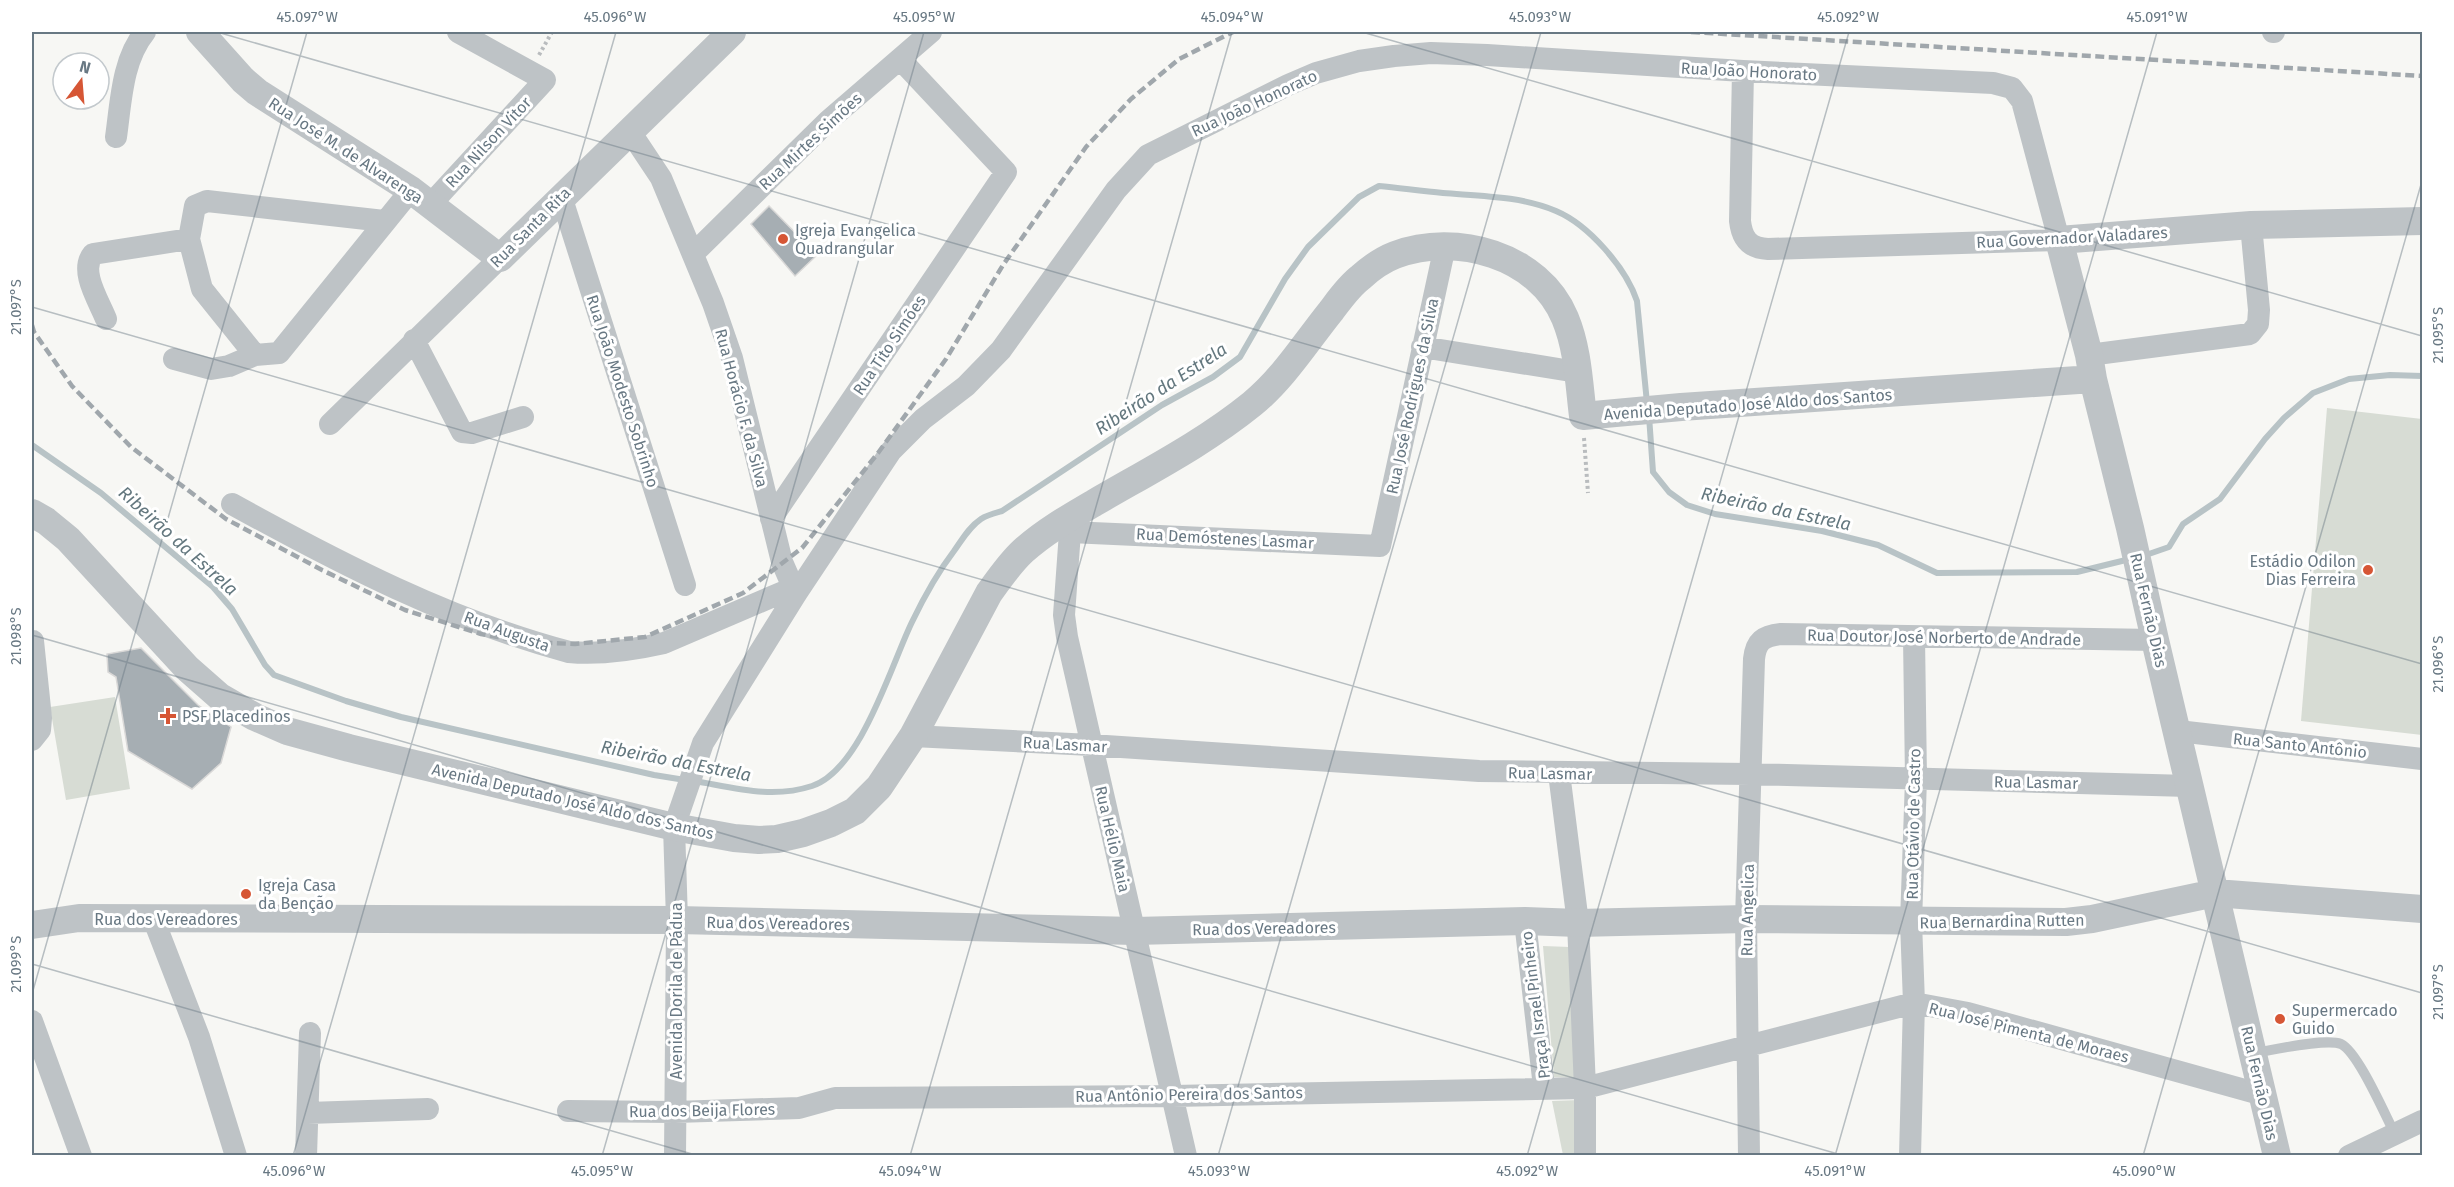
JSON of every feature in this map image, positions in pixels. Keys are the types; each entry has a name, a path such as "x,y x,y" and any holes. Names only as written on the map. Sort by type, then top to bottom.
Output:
{"street":[{"path":"116,137 128,65 145,32"},
{"name":"Rua José M. de Alvarenga","path":"200,32 243,80 257,92 420,197 500,258"},
{"path":"458,32 537,75"},
{"name":"Rua Santa Rita","path":"330,424 561,196 732,32"},
{"name":"Rua Mirtes Simões","path":"694,254 828,121 931,32"},
{"name":"Rua João Honorato","path":"675,821 703,743 819,557 891,451 923,419 966,386 996,355 1116,190 1138,165 1157,149 1316,73 1359,61 1431,53 1993,83"},
{"name":"Rua Tito Simões","path":"771,519 1006,172 900,58"},
{"name":"Rua Governador Valadares","path":"1743,71 1740,221 1743,238 1760,249 2059,240 2251,225 2422,221"},
{"name":"Rua Nilson Vitor","path":"174,359 211,369 229,366 255,355 279,353 384,221 420,197 537,75"},
{"name":"Rua Fernão Dias","path":"1993,83 2012,88 2022,101 2059,240 2130,528 2277,1155"},
{"name":"Rua Horácio F. da Silva","path":"629,130 661,178 694,254 732,358 782,562 796,594"},
{"name":"Rua João Modesto Sobrinho","path":"561,196 685,585"},
{"path":"255,355 202,290 189,239 193,211 200,202 384,221"},
{"path":"2091,367 2250,334 2258,324 2259,310 2251,225"},
{"path":"106,319 88,275 88,262 93,254 189,239"},
{"name":"Avenida Deputado José Aldo dos Santos","path":"32,513 46,521 68,540 187,668 220,698 286,731 349,748 675,821 734,838 777,839 803,834 855,811 879,787 913,736 960,645 1004,572 1023,551 1068,526 1253,403 1283,372 1358,279 1376,265 1393,256 1414,249 1445,246 1490,253 1508,260 1541,283 1555,300 1565,318 1577,372 1583,416 2091,367"},
{"name":"Rua José Rodrigues da Silva","path":"1380,546 1445,246"},
{"path":"414,340 462,432 472,433 522,417"},
{"path":"1422,347 1577,372"},
{"name":"Rua Augusta","path":"232,504 342,562 435,606 569,652 611,651 664,643 783,592 796,594"},
{"name":"Rua Demóstenes Lasmar","path":"1068,526 1380,546"},
{"name":"Rua Hélio Maia","path":"1068,526 1066,637 1185,1155"},
{"name":"Rua Doutor José Norberto de Andrade","path":"1754,664 1754,653 1759,642 1767,635 2155,640"},
{"name":"Rua Otávio de Castro","path":"1910,1155 1914,1004 1911,922 1916,779 1914,637"},
{"path":"33,641 41,718 35,737"},
{"name":"Rua Angelica","path":"1749,1155 1746,919 1754,664"},
{"name":"Rua Santo Antônio","path":"2178,731 2422,759"},
{"name":"Rua Lasmar","path":"913,736 1091,745 1479,771 1750,774 2189,786"},
{"path":"1558,773 1578,923 1585,1088 1585,1155"},
{"name":"Avenida Dorila de Pádua","path":"675,821 677,920 675,1155"},
{"name":"Rua Bernardina Rutten","path":"1578,923 1746,919 2066,922 2092,920 2215,893 2422,909"},
{"name":"Rua dos Vereadores","path":"32,925 79,918 677,920 1135,931 1525,921"},
{"path":"153,918 199,1037 236,1155"},
{"name":"Praça Israel Pinheiro","path":"1578,923 1525,921 1544,1087 1585,1088"},
{"name":"Rua José Pimenta de Moraes","path":"1585,1088 1914,1004 1968,1013 2263,1095"},
{"path":"32,1021 81,1155"},
{"path":"306,1155 310,1033"},
{"name":"Rua Antônio Pereira dos Santos","path":"835,1098 1173,1096 1544,1087"},
{"name":"Rua dos Beija Flores","path":"568,1110 675,1112 799,1108 835,1098"},
{"path":"308,1113 428,1108"},
{"path":"2349,1155 2422,1121"}],"lane":[{"path":"2253,1053 2323,1043 2341,1045 2349,1050 2360,1066 2395,1134"}],"path":[{"path":"537,75 545,46 552,32"},
{"path":"1583,416 1588,493"}],"shaded area":[{"name":"Estádio Odilon Dias Ferreira","path":"2327,408 2422,419 2422,735 2301,721"},
{"path":"115,697 130,789 66,800 50,707"},
{"path":"1543,946 1570,947 1577,1078 1554,1077"},
{"path":"1580,1100 1581,1155 1563,1155 1552,1101"}],"building":[{"name":"Igreja Evangelica Quadrangular","path":"769,206 817,255 795,276 751,224"},
{"name":"PSF Placedinos","path":"141,648 198,705 231,727 221,763 192,789 128,751 116,677 108,672 107,654"}],"waterway":[{"name":"Ribeirão da Estrela","path":"695,781 754,791 782,792 812,786 830,776 845,760 860,738 873,714 921,603 942,567 973,526 983,518 1002,511 1162,405 1213,377 1240,357 1285,279 1308,247 1359,197 1379,186 1529,202 1556,211 1581,226 1615,262 1632,288 1637,301 1647,403"},
{"name":"Ribeirão da Estrela","path":"2143,556 2169,547 2183,524 2220,499 2265,439 2284,418 2313,393 2349,379 2390,375 2422,376"},
{"name":"Ribeirão da Estrela","path":"1649,416 1653,472 1669,492 1687,505 1715,514 1822,531 1878,545 1937,573 2077,572 2130,559"},
{"name":"Ribeirão da Estrela","path":"32,445 101,493 213,587 232,609 265,665 274,675 346,701 401,717 654,775 685,780"}],"railway":[{"path":"32,325 34,332 72,386 131,447 226,519 322,570 405,610 481,634 526,642 575,644 645,637 743,593 802,548 878,453 946,359 1003,265 1086,147 1131,99 1179,59 1233,32"},
{"path":"1691,32 2422,76"}],"place":[{"name":"Igreja Evangelica Quadrangular","path":"783,239"},
{"name":"Estádio Odilon Dias Ferreira","path":"2368,570"},
{"name":"PSF Placedinos","path":"168,716"},
{"name":"Igreja Casa da Benção","path":"246,894"},
{"name":"Supermercado Guido","path":"2280,1019"}]}
